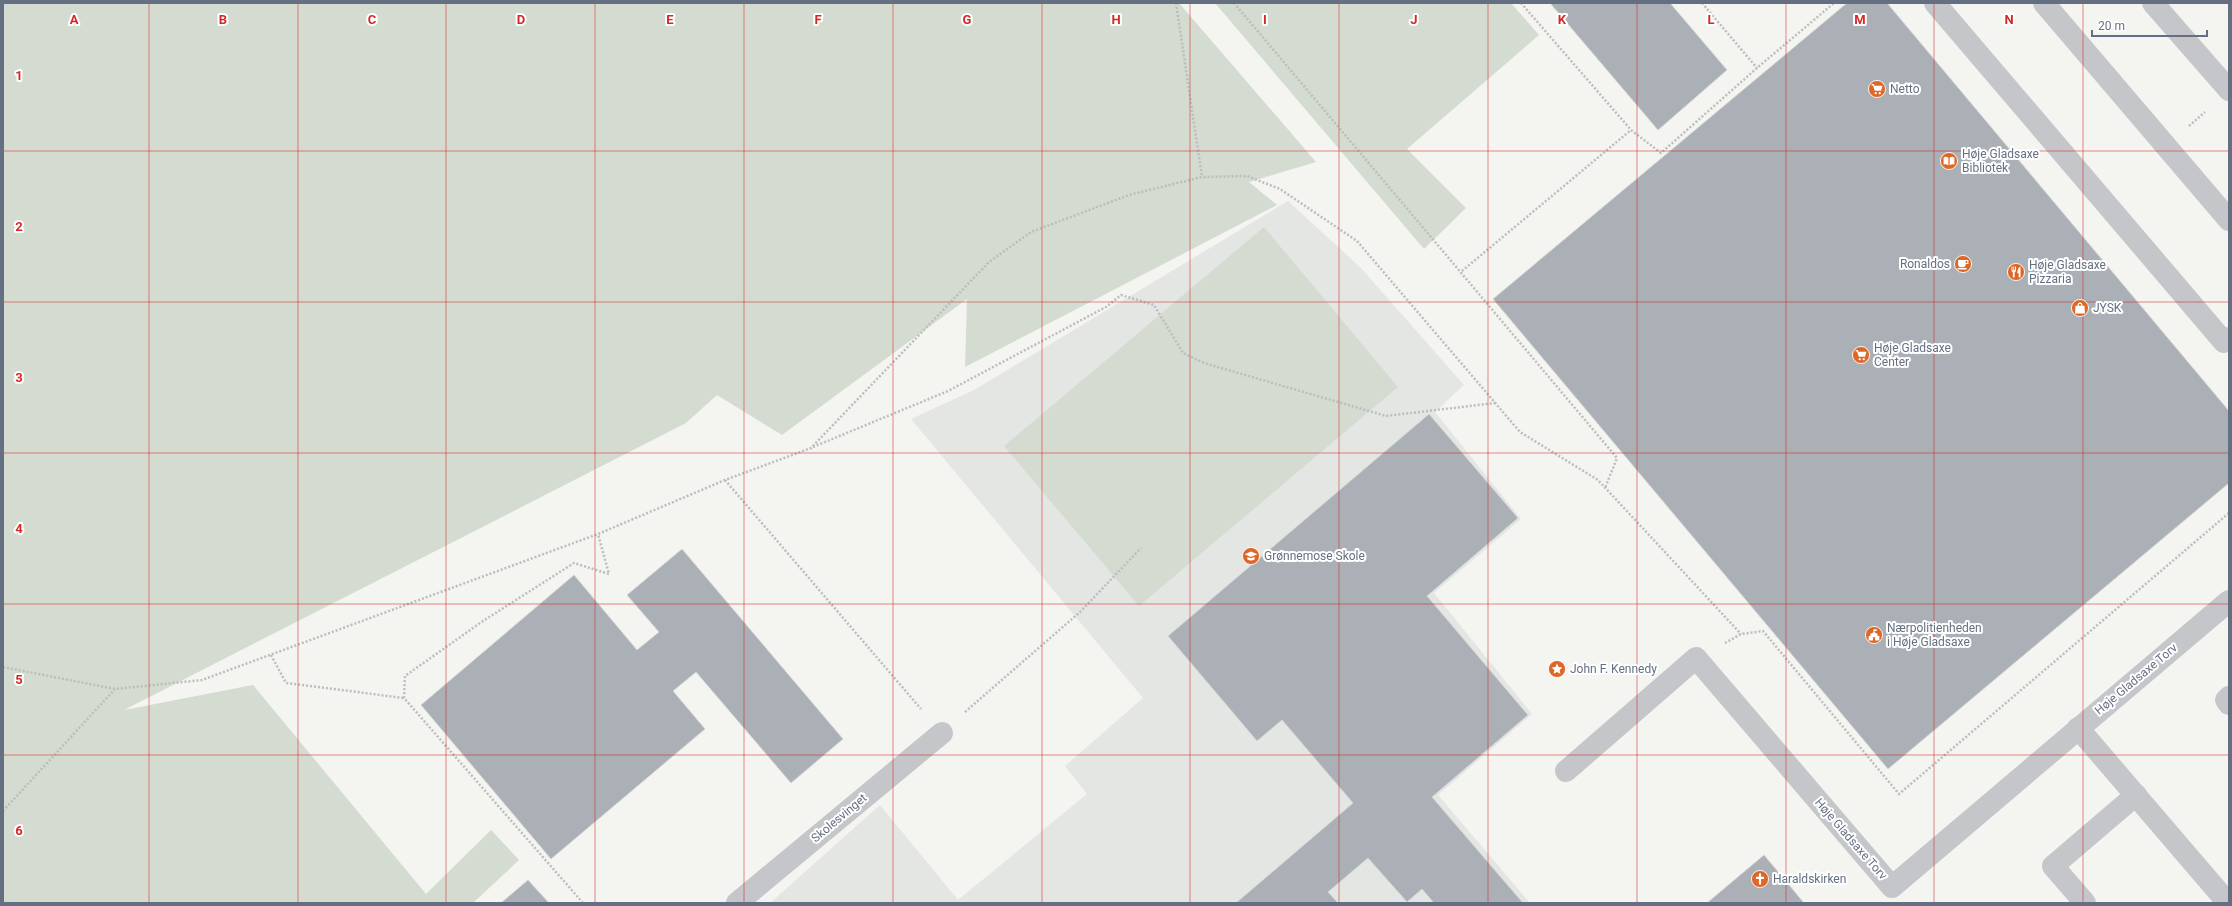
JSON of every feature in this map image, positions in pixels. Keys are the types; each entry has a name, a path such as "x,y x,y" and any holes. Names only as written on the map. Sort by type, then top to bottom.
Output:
{"street":[{"path":"1935,3 2224,342 2229,338"},
{"path":"2044,3 2229,220"},
{"path":"2153,3 2229,90"},
{"name":"Høje Gladsaxe Torv","path":"1566,771 1696,658 1892,887 2078,728 2229,602"},
{"path":"2229,697 2226,700 2229,704"},
{"path":"2078,728 2228,903"},
{"name":"Skolesvinget","path":"737,903 942,733"},
{"path":"2085,903 2053,866 2136,795"}],"path":[{"path":"1176,3 1202,177"},
{"path":"1234,3 1462,272 1616,458 1605,488"},
{"path":"1520,3 1631,130 1661,153 1757,68 1834,3"},
{"path":"1702,3 1757,68"},
{"path":"2166,146 2206,111"},
{"path":"1462,272 1631,130"},
{"path":"811,448 989,262 1031,232 1129,195 1202,177 1248,176 1280,189 1357,241 1520,432 1598,480 1742,634 1763,630 1899,794 2229,513"},
{"path":"3,667 115,688 202,680 598,534 725,480 811,448 948,391 1106,306 1121,295 1154,305 1183,352 1204,363 1386,416 1495,403"},
{"path":"725,480 942,733 1080,612 1141,548"},
{"path":"404,698 405,676 483,621 574,563 609,574 598,534"},
{"path":"271,655 286,683 404,698 584,903"},
{"path":"3,811 115,688"}],"shaded area":[{"path":"3,3 1179,3 1316,162 1249,182 1277,205 965,367 967,299 782,435 717,395 686,423 124,710 253,685 426,894 491,830 519,860 473,903 3,903"},
{"path":"1215,3 1511,3 1539,35 1407,149 1466,208 1424,249"},
{"name":"Grønnemose Skole","path":"1288,201 1361,268 1464,385 1435,412 1521,519 1434,593 1532,714 1438,795 1530,903 770,903 880,805 958,900 1087,794 1065,766 1143,698 911,419 974,390"},
{"path":"1264,227 1398,387 1139,606 1004,446"}],"building":[{"path":"1550,3 1670,3 1727,70 1658,130"},
{"name":"Høje Gladsaxe Center","path":"1847,3 1887,3 2229,411 2229,483 1888,769 1493,299"},
{"path":"1429,414 1518,518 1427,596 1528,715 1432,797 1523,903 1434,903 1422,889 1407,902 1368,858 1328,892 1338,903 1236,903 1353,803 1282,720 1257,741 1168,636"},
{"path":"682,549 843,739 791,783 696,672 673,691 705,729 551,859 421,705 574,575 637,650 659,632 627,595"},
{"name":"Haraldskirken","path":"1764,855 1804,903 1707,903"},
{"path":"528,880 549,903 501,903"}],"place":[{"name":"Netto","path":"1877,89"},
{"name":"Høje Gladsaxe Bibliotek","path":"1949,161"},
{"name":"Ronaldos","path":"1963,264"},
{"name":"Høje Gladsaxe Pizzaria","path":"2016,272"},
{"name":"JYSK","path":"2080,308"},
{"name":"Høje Gladsaxe Center","path":"1861,355"},
{"name":"Grønnemose Skole","path":"1251,556"},
{"name":"Nærpolitienheden i Høje Gladsaxe","path":"1874,635"},
{"name":"John F. Kennedy","path":"1557,669"},
{"name":"Haraldskirken","path":"1760,879"}]}
